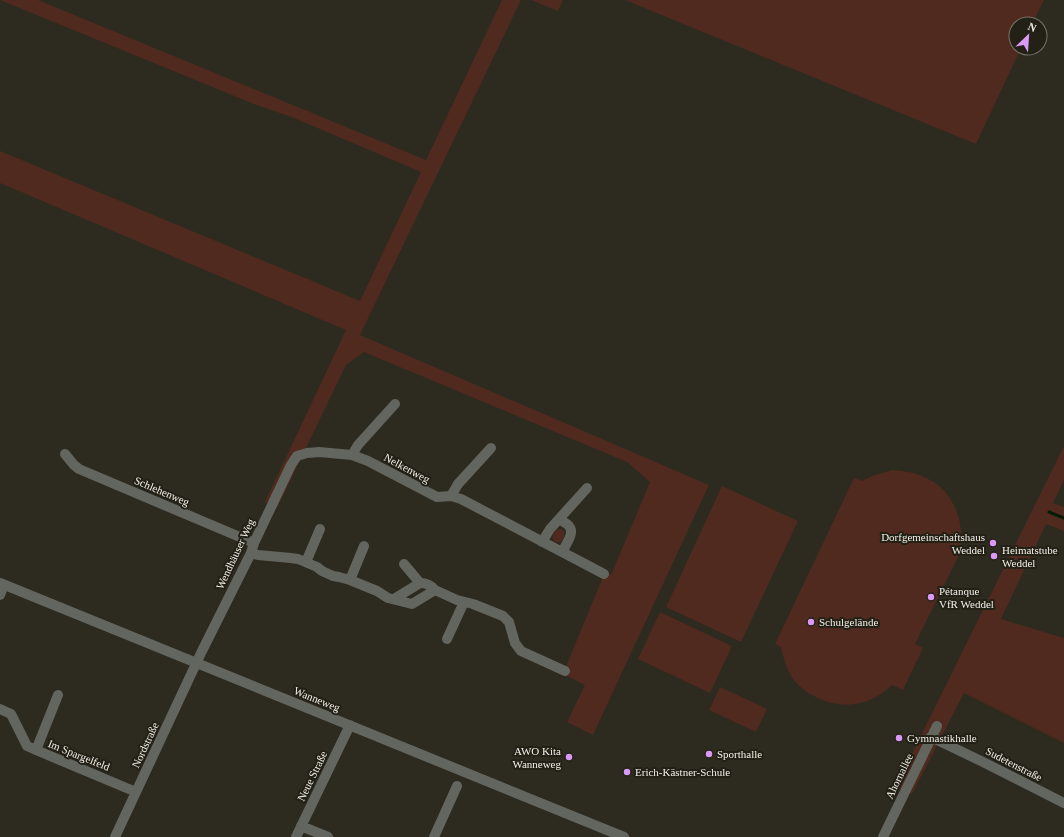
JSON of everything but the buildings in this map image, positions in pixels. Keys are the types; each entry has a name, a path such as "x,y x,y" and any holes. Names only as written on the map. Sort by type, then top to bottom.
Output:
{"street":[{"path":"352,455 358,446 395,404"},
{"path":"451,496 458,484 491,448"},
{"name":"Nelkenweg","path":"297,456 307,452 319,452 352,455 368,461 437,497 451,496 461,499 604,574"},
{"name":"Schlehenweg","path":"64,454 79,469 254,542"},
{"name":"Wendhäuser Weg","path":"197,663 250,553 290,465 297,456"},
{"path":"542,542 550,529 587,488"},
{"path":"559,519 569,525 571,531 562,552"},
{"path":"306,562 320,529"},
{"path":"350,580 364,546"},
{"path":"250,553 291,558 306,562 333,576 350,580 394,599 412,604 435,590"},
{"path":"404,564 420,582 432,586 435,590 457,600 473,604 503,616 509,622 515,643 521,651 565,671"},
{"path":"394,599 420,582"},
{"path":"0,595 2,584"},
{"name":"Wanneweg","path":"2,584 624,837"},
{"path":"446,639 464,602"},
{"name":"Nordstraße","path":"115,837 197,663"},
{"name":"Im Spargelfeld","path":"36,750 58,695"},
{"name":"Im Spargelfeld","path":"0,709 11,714 27,746 136,792"},
{"name":"Neue Straße","path":"296,837 350,725"},
{"name":"Ahornallee","path":"882,837 937,726"},
{"name":"Sudetenstraße","path":"931,737 1064,803"},
{"path":"434,837 457,786"},
{"path":"301,826 328,837"}],"shaded area":[{"path":"0,0 38,0 426,160 502,0 521,0 360,335 709,485 593,735 567,722 585,685 563,674 605,572 611,575 650,482 627,462 364,352 346,365 277,508 265,502 346,330 0,183 0,151 360,301 421,172 294,118 254,104"},
{"path":"531,0 563,0 558,11"},
{"path":"625,0 1044,0 1036,16 1008,16 1008,56 1017,56 976,144"},
{"path":"1064,446 1064,480 1053,503 1064,507 1064,531 1046,524 1001,619 1064,638 1064,743 964,693 912,794 896,786"},
{"path":"892,470 922,476 942,489 950,498 956,508 961,531 959,555 915,644 923,648 903,690 892,685 877,696 864,702 850,704 831,703 812,695 797,683 791,676 781,647 775,644 854,478 862,481 872,476"},
{"path":"722,486 798,521 741,642 666,607"},
{"path":"561,529 564,532 563,538 560,542 555,542 552,537 556,530"},
{"path":"660,612 732,646 710,693 638,659"},
{"path":"720,687 767,709 756,732 709,710"}],"waterway":[{"path":"1049,512 1064,518"}],"place":[{"name":"Dorfgemeinschaftshaus Weddel","path":"993,543"},
{"name":"Heimatstube Weddel","path":"994,556"},
{"name":"Pétanque VfR Weddel","path":"931,597"},
{"name":"Schulgelände","path":"811,622"},
{"name":"Gymnastikhalle","path":"899,738"},
{"name":"Sporthalle","path":"709,754"},
{"name":"AWO Kita Wanneweg","path":"569,757"},
{"name":"Erich-Kästner-Schule","path":"627,772"}]}
